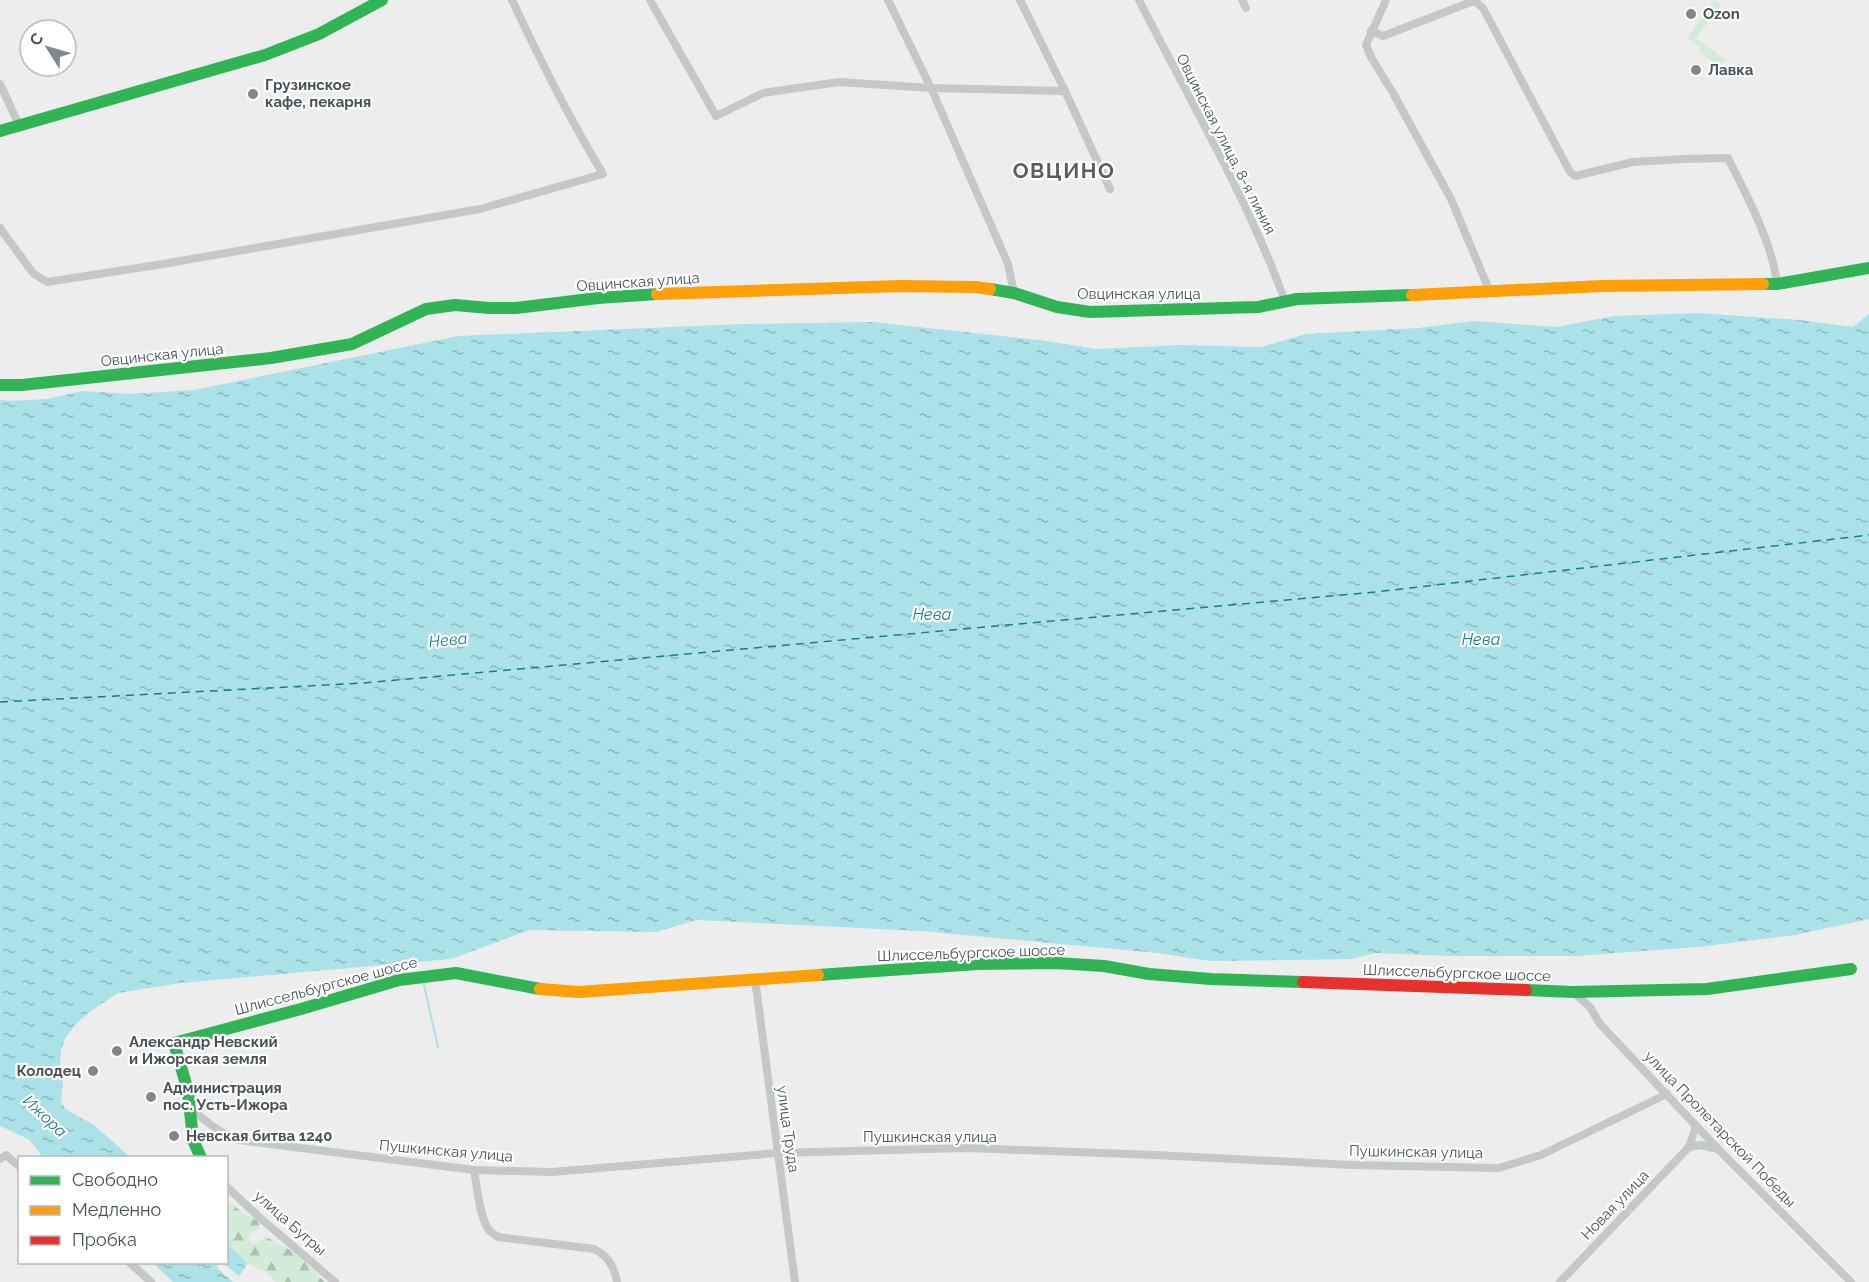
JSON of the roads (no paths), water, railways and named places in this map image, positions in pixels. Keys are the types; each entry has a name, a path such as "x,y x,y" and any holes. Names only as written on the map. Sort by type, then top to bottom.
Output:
{"street":[{"path":"0,131 265,55 319,34 382,0"},
{"path":"0,228 33,273 47,282 480,209 603,174 578,134 539,59 512,0"},
{"path":"650,0 716,116 763,93 839,82 931,88 1065,91"},
{"path":"888,0 931,88 1008,264 1014,293"},
{"path":"1020,0 1110,189"},
{"name":"Овцинская улица, 8-я линия","path":"1139,0 1236,187 1275,273 1285,302"},
{"path":"1386,0 1366,45 1451,199 1490,292"},
{"path":"1371,31 1383,36 1476,2 1483,8 1570,172 1575,176 1633,162 1728,159 1757,218 1776,272 1777,284"},
{"path":"0,84 19,125"},
{"name":"Овцинская улица","path":"0,385 22,385 260,360 352,345 426,309 455,305 516,308 598,298 679,293 900,286 975,287 1014,293 1057,307 1090,312 1258,307 1297,299 1602,286 1777,284 1869,268"},
{"name":"Шлиссельбургское шоссе","path":"191,1107 181,1060 174,1042 301,1009 399,980 440,974 456,974 558,991 615,990 978,964 1056,963 1104,966 1149,974 1211,979 1573,992 1707,989 1851,969"},
{"name":"улица Труда","path":"755,979 795,1282"},
{"name":"улица Пролетарской Победы","path":"1573,992 1590,1007 1600,1024 1718,1149 1851,1282"},
{"name":"Пушкинская улица","path":"191,1107 211,1125 239,1140 474,1170 552,1172 778,1153 967,1148 1351,1165 1499,1168 1541,1155 1667,1094"},
{"path":"191,1107 192,1135 199,1156"},
{"name":"Новая улица","path":"1560,1282 1689,1147 1696,1126"},
{"path":"1689,1147 1700,1145 1718,1149"},
{"path":"3,1157 18,1166"},
{"path":"474,1170 483,1217 491,1233 498,1237 594,1249 608,1258 617,1282"},
{"name":"улица Бугры","path":"228,1188 335,1282"},
{"path":"130,1264 151,1282"}],"water":[{"name":"Нева","path":"1698,313 1800,320 1853,327 1869,314 1869,919 1795,935 1698,947 1576,956 1448,956 1375,953 1352,959 1210,961 1157,953 922,931 696,920 657,932 530,930 451,959 181,983 118,993 92,1010 76,1024 66,1037 61,1050 60,1064 63,1080 61,1101 65,1109 94,1125 129,1156 41,1156 28,1139 0,1126 0,400 47,399 82,391 132,394 194,390 458,336 742,324 873,322 1040,340 1096,349 1181,345 1261,347 1306,334 1418,328 1472,321 1556,327 1614,316"},
{"path":"228,1245 248,1263 239,1276 224,1264 228,1264"},
{"path":"154,1264 220,1264 216,1267 233,1282 173,1282"}],"waterway":[{"path":"425,980 424,985 438,1047"}],"place":[{"name":"Ozon","path":"1691,14"},
{"name":"Лавка","path":"1696,70"},
{"name":"Грузинское кафе, пекарня","path":"253,94"},
{"name":"Александр Невский и Ижорская земля","path":"117,1051"},
{"name":"Колодец","path":"93,1071"},
{"name":"Администрация пос. Усть-Ижора","path":"151,1097"},
{"name":"Невская битва 1240","path":"174,1136"}],"district":[{"name":"ОВЦИНО","path":"1064,170"}],"water label":[{"name":"Ижора","path":"45,1116"}]}
